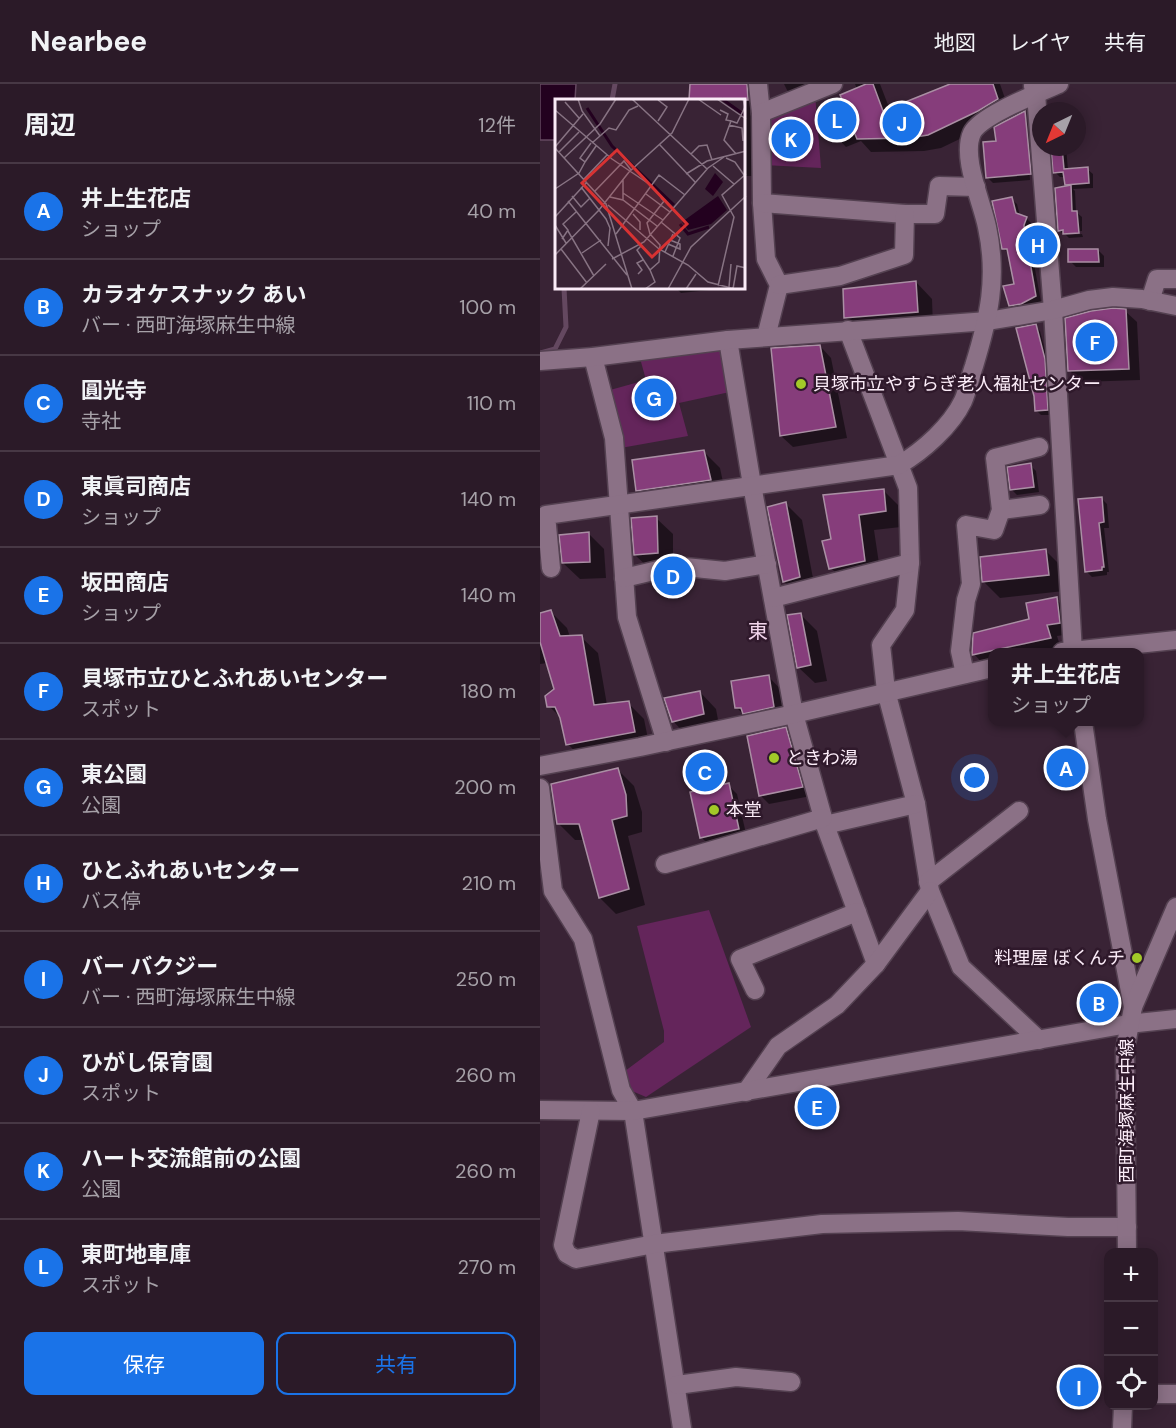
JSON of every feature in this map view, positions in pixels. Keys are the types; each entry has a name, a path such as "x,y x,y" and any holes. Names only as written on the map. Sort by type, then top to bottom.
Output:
{"street":[{"path":"758,84 766,259 779,285 766,337"},
{"path":"761,113 833,84"},
{"path":"551,568 546,515 899,465 918,454 943,429 963,402 988,321 993,267 987,227 969,150 972,134 980,123 1034,89 1059,84"},
{"path":"1034,89 1053,310 1069,648"},
{"path":"762,203 905,214 934,214 939,186 976,187"},
{"path":"779,285 840,276 904,255 905,214"},
{"path":"1150,301 1157,279 1176,279"},
{"path":"540,362 728,340 988,321 1113,297 1176,306"},
{"path":"848,330 908,488 910,563 905,610 881,645 886,691 916,804 929,887 961,967 1039,1040"},
{"path":"728,340 766,564 795,714 824,821 876,964"},
{"path":"593,357 614,438 627,616 666,742"},
{"path":"965,674 960,651 966,600 971,584 966,525 994,530 1000,510 995,458 1039,447"},
{"path":"1000,510 1040,505"},
{"path":"773,598 910,563"},
{"path":"624,578 675,566 725,571 766,564"},
{"path":"1105,648 1176,640"},
{"path":"540,766 666,742 988,669"},
{"path":"1084,726 1130,1015"},
{"path":"540,788 554,891 583,939 621,1090 633,1111 682,1428"},
{"path":"665,864 824,821 916,804"},
{"path":"746,1092 778,1046 837,1005 876,964 929,887 1018,811"},
{"name":"西町海塚麻生中線","path":"1126,1248 1125,1050 1130,1015 1176,907"},
{"path":"755,990 740,959 857,912"},
{"path":"540,1110 633,1111 1039,1040 1130,1015 1176,1019"},
{"path":"591,1111 563,1245 567,1254 576,1259 654,1244 822,1224 958,1221 1068,1227 1127,1227"},
{"path":"677,1385 736,1377 791,1382"},
{"path":"1158,1394 1176,1394"},
{"path":"1122,1428 1123,1410"}],"shaded area":[{"path":"540,84 576,84 575,99 555,99 555,140 540,140"},
{"path":"815,94 821,168 764,165 761,113"},
{"path":"728,340 739,390 679,403 688,436 615,449 603,392 646,380 638,351"},
{"path":"709,910 751,1027 646,1097 632,1091 625,1071 664,1042 664,1031 637,926"}],"building":[{"path":"690,84 747,84 748,100 689,99"},
{"path":"866,84 873,84 883,111 950,84 993,84 998,99 928,135 910,138 857,139 852,127 831,134 824,112 844,104 840,95"},
{"path":"1025,111 1031,174 986,178 983,142 996,141 994,127"},
{"path":"1052,156 1063,156 1064,169 1088,167 1089,183 1065,185 1063,172 1053,173"},
{"path":"1071,185 1072,211 1077,211 1079,233 1063,234 1063,230 1058,231 1055,188"},
{"path":"1012,197 1016,213 1027,217 1024,225 1026,251 1028,250 1036,296 1021,304 1009,306 1003,286 1014,284 1007,249 1002,249 992,201"},
{"path":"1068,249 1098,249 1099,262 1068,262"},
{"path":"916,281 918,312 844,318 843,289"},
{"path":"1113,308 1126,309 1129,369 1068,371 1065,318"},
{"path":"1036,324 1045,359 1048,410 1035,411 1034,396 1016,328"},
{"name":"貝塚市立やすらぎ老人福祉センター","path":"820,345 836,427 780,436 771,348"},
{"path":"704,450 711,480 636,491 632,460"},
{"path":"1031,463 1034,487 1010,490 1007,467"},
{"path":"884,489 886,511 859,515 865,561 829,569 822,541 831,539 823,495"},
{"path":"1102,497 1104,522 1099,523 1104,567 1102,570 1085,572 1078,499"},
{"path":"786,502 800,577 783,582 767,507"},
{"path":"657,516 658,553 634,555 631,518"},
{"path":"589,532 590,562 562,563 559,535"},
{"path":"1046,549 1049,575 982,582 980,557"},
{"path":"1057,597 1060,623 1047,625 1051,638 1005,648 988,648 988,652 972,655 973,633 1029,619 1026,603"},
{"path":"551,610 560,636 582,635 594,705 629,701 635,732 566,745 560,718 555,707 547,707 545,696 554,689 540,642 540,613"},
{"path":"801,613 811,665 797,668 787,615"},
{"path":"769,675 774,707 743,714 741,708 735,708 731,681"},
{"path":"700,691 704,714 672,722 664,698"},
{"name":"ときわ湯","path":"786,727 803,787 759,796 747,736"},
{"path":"618,768 626,795 627,816 612,820 629,889 599,898 579,824 557,824 551,784"},
{"name":"本堂","path":"729,783 739,829 700,838 690,792"}],"waterway":[{"path":"612,99 615,84"},
{"path":"540,353 555,349 566,327 564,290"}],"place":[{"name":"東町地車庫","path":"837,120"},
{"name":"ひがし保育園","path":"902,123"},
{"name":"ハート交流館前の公園","path":"791,139"},
{"name":"ひとふれあいセンター","path":"1038,245"},
{"name":"貝塚市立ひとふれあいセンター","path":"1095,342"},
{"name":"貝塚市立やすらぎ老人福祉センター","path":"801,384"},
{"name":"東公園","path":"654,398"},
{"name":"東眞司商店","path":"673,576"},
{"name":"ときわ湯","path":"774,758"},
{"name":"井上生花店","path":"1066,768"},
{"name":"圓光寺","path":"705,772"},
{"name":"本堂","path":"714,810"},
{"name":"料理屋 ぼくんチ","path":"1137,958"},
{"name":"カラオケスナック あい","path":"1099,1003"},
{"name":"坂田商店","path":"817,1107"},
{"name":"バー バクジー","path":"1079,1387"}],"district":[{"name":"東","path":"758,631"}]}
